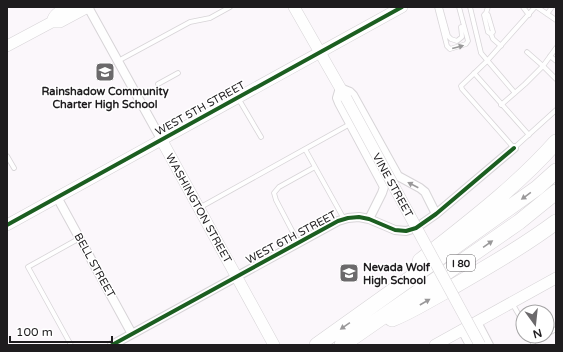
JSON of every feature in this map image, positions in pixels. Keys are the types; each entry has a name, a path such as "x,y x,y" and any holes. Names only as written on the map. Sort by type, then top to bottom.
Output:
{"highway":[{"path":"372,307 393,282 500,197 526,174 556,142"},
{"name":"I 80","path":"317,345 537,188 556,171"},
{"name":"I 80","path":"342,345 504,233 556,192"},
{"path":"364,329 404,314 502,257 556,222"}],"street":[{"path":"52,22 55,14 68,7"},
{"path":"7,46 52,22 60,22 88,7"},
{"name":"WASHINGTON STREET","path":"88,7 274,344"},
{"name":"VINE STREET","path":"294,7 343,93 480,345"},
{"name":"WEST 5TH STREET","path":"7,225 402,7"},
{"name":"VINE STREET","path":"369,219 384,187 337,98 346,90 353,95 398,176 425,192 436,214"},
{"name":"WEST 6TH STREET","path":"112,345 333,223 353,217 369,219 390,228 406,230 416,228 436,214 514,148"},
{"name":"BELL STREET","path":"57,197 132,334"},
{"path":"435,345 556,278"},
{"path":"477,322 489,345"},
{"path":"462,330 470,345"}],"lane":[{"path":"118,61 190,22 210,18 230,7"},
{"path":"439,7 448,36 457,41 462,37 458,7"},
{"path":"439,7 447,46 450,49 466,44 468,41 458,7"},
{"path":"470,7 482,53 487,61 515,93"},
{"path":"488,7 484,15 488,32 501,46"},
{"path":"523,7 528,15"},
{"path":"556,20 536,7 487,61 461,86 514,148 556,110"},
{"path":"547,14 552,7"},
{"path":"501,104 515,93 543,66 556,48"},
{"path":"527,52 556,79"},
{"path":"550,56 556,61"},
{"path":"158,84 178,73"},
{"path":"474,73 529,135"},
{"path":"238,97 261,137"},
{"path":"199,208 351,124"},
{"path":"305,149 344,219"},
{"path":"7,156 14,168"},
{"path":"298,242 276,200 274,193 279,187 315,167"},
{"path":"72,345 28,266 80,238"},
{"path":"512,302 515,307"}],"cycle path":[{"path":"7,225 402,7"},
{"path":"112,345 338,221 359,217 369,219 395,230 406,231 416,228 436,214 514,148"}],"place":[{"name":"Rainshadow Community Charter High School","path":"105,72"},
{"name":"Nevada Wolf High School","path":"349,273"}]}
